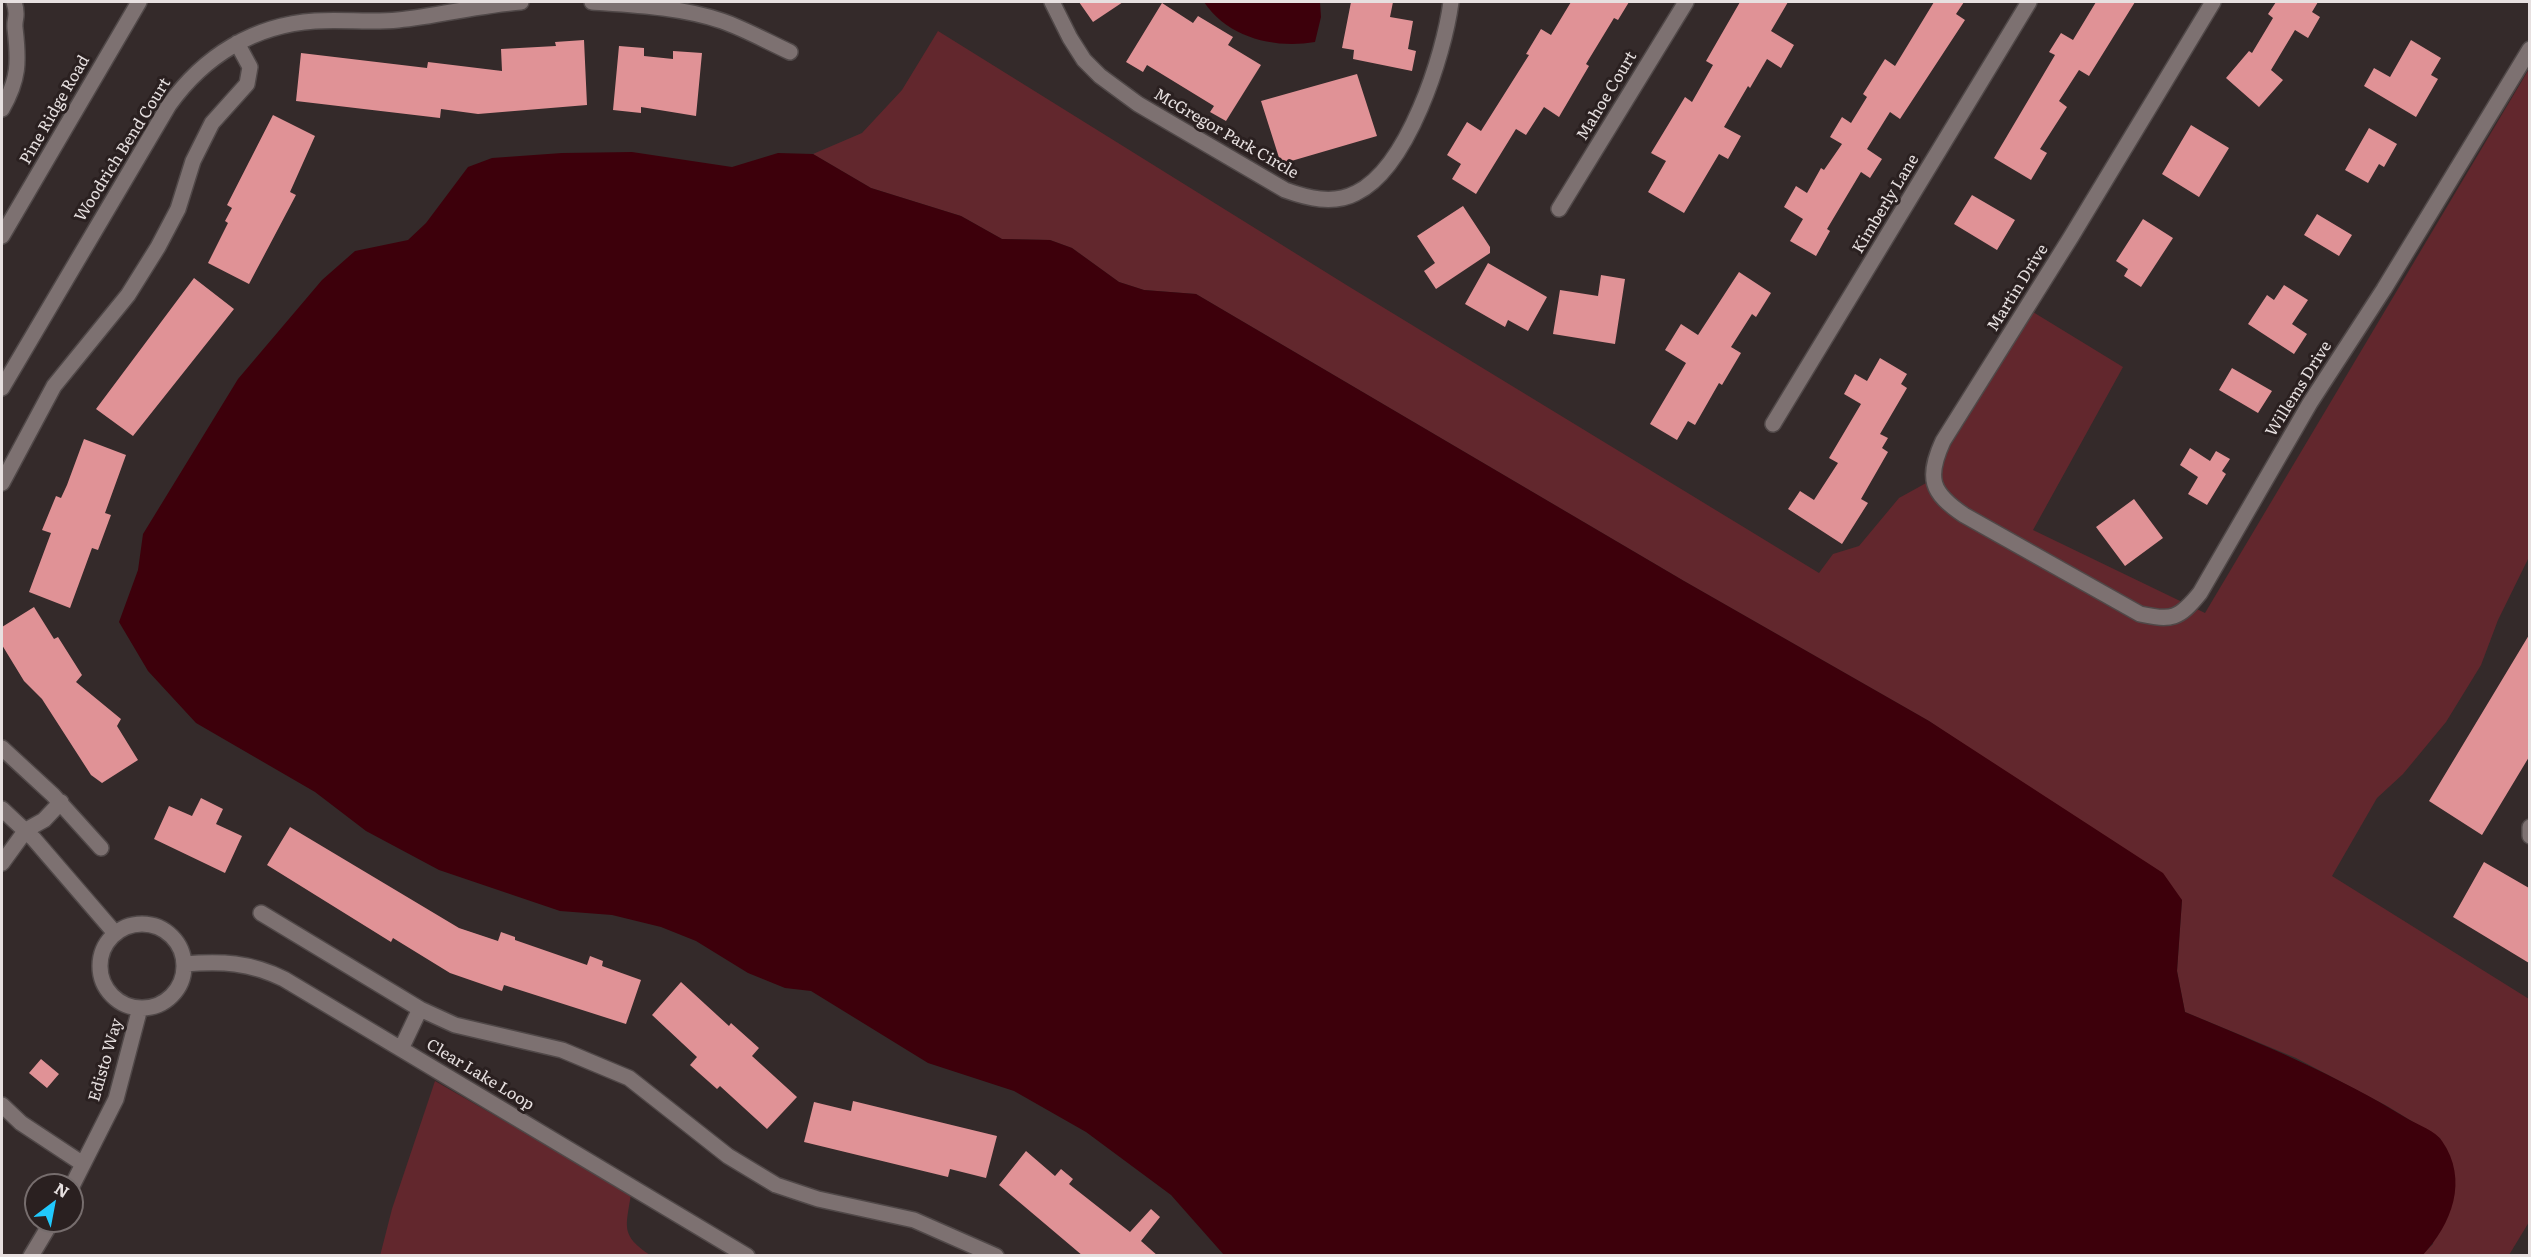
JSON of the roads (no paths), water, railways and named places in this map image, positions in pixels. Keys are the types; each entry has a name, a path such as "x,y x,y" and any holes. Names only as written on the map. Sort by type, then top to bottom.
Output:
{"street":[{"name":"Pine Ridge Road","path":"2,236 139,2"},
{"name":"Woodrich Bend Court","path":"2,387 169,105 204,65 237,42 270,28 298,22 400,20 521,2"},
{"path":"592,2 652,7 699,15 723,22 790,52"},
{"name":"McGregor Park Circle","path":"1052,2 1084,60 1119,90 1285,190 1307,198 1331,200 1355,194 1374,180 1396,152 1427,93 1436,69 1451,2"},
{"name":"Mahoe Court","path":"1559,209 1686,2"},
{"name":"Kimberly Lane","path":"1773,424 2029,2"},
{"name":"Martin Drive","path":"2040,558 1945,502 1932,483 1935,459 1943,441 2071,237 2212,2"},
{"path":"2,4 16,9 15,24 9,38 19,55 17,75 2,109"},
{"path":"2,483 54,386 128,295 152,258 178,209 193,161 212,123 248,84 250,67 237,42"},
{"name":"Willems Drive","path":"2040,558 2139,614 2165,619 2186,611 2200,593 2310,403 2384,289 2529,49"},
{"path":"2,748 61,802 101,848"},
{"path":"2,863 26,830 44,820 61,802"},
{"path":"2,809 26,830 115,933"},
{"path":"2529,827 2529,836"},
{"path":"261,913 420,1008 455,1024 562,1050 629,1078 728,1156 776,1185 818,1199 914,1220 996,1256"},
{"path":"140,924 165,931 175,940 184,964 182,978 176,991 154,1007 140,1008 116,1000 101,979 101,954 115,933 140,924"},
{"name":"Clear Lake Loop","path":"184,964 221,961 262,968 747,1256"},
{"name":"Edisto Way","path":"78,1173 116,1099 140,1008"},
{"path":"401,1049 420,1008"},
{"path":"2,1105 21,1123 83,1164"},
{"path":"31,1256 45,1233"}]}
